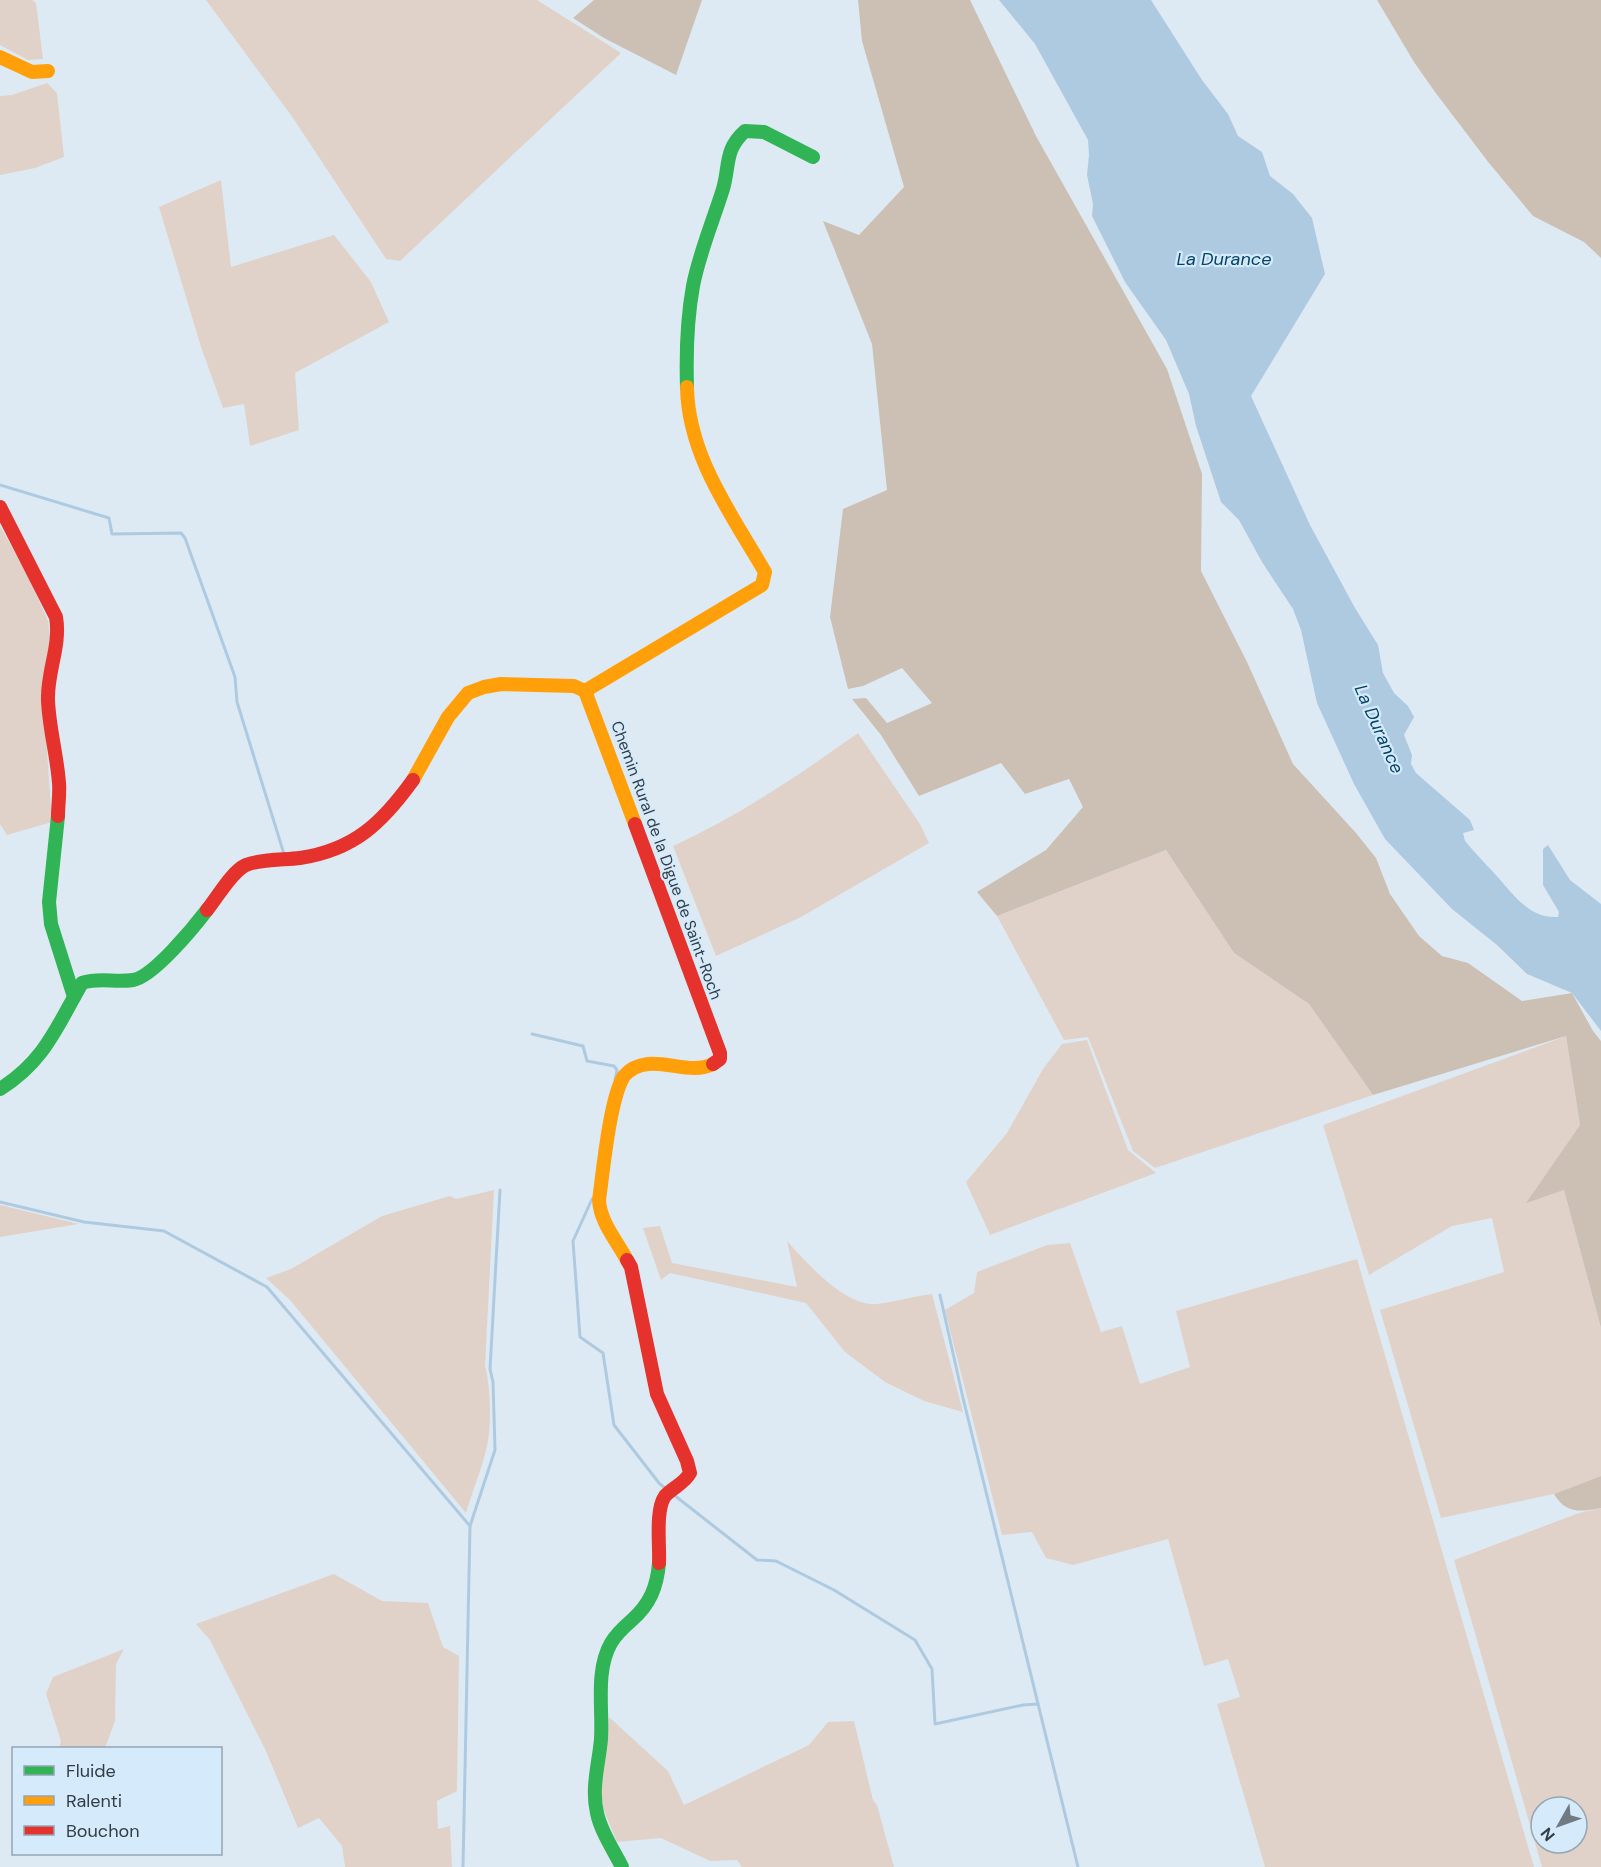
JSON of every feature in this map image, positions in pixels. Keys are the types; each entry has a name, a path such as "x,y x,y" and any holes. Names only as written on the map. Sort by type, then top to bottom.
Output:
{"street":[{"path":"0,57 32,72 48,71"},
{"path":"0,1089 21,1077 29,1069 58,1031 82,983 99,977 129,982 147,975 196,925 236,872 246,866 322,855 341,849 369,831 417,772 451,714 468,694 479,688 501,685 570,685 584,690 762,585 765,572 709,474 694,435 687,398 686,356 690,301 698,265 724,185 734,141 745,131 764,132 813,157"},
{"path":"0,507 50,600 57,623 57,648 50,672 48,699 59,785 49,902 51,924 74,997"},
{"name":"Chemin Rural de la Digue de Saint-Roch","path":"584,690 718,1044 720,1059 712,1065 694,1067 649,1063 633,1068 625,1075 621,1081 617,1098 598,1200 602,1216 631,1267 657,1394 689,1467 688,1478 669,1491 662,1504 657,1580 653,1594 647,1605 610,1644 603,1670 601,1737 594,1788 595,1801 601,1823 622,1867"}],"shaded area":[{"path":"0,0 32,0 36,3 43,59 28,60 0,45"},
{"path":"206,0 537,0 621,53 400,261 386,259 293,118"},
{"path":"594,0 702,0 676,75 604,38 573,18"},
{"path":"858,0 970,0 1036,136 1167,369 1202,474 1201,571 1247,662 1293,764 1376,858 1390,894 1419,936 1442,956 1468,963 1522,1001 1572,993 1601,1041 1601,1328 1564,1190 1526,1203 1580,1125 1566,1036 1373,1095 1309,1004 1234,953 1166,850 997,916 977,892 1046,850 1083,807 1069,779 1025,794 1001,763 919,796 881,735 852,699 866,698 887,723 932,703 902,668 863,686 848,689 830,617 843,509 887,490 872,344 823,221 859,235 904,187 862,41"},
{"path":"1377,0 1601,0 1601,258 1584,242 1533,216 1435,92"},
{"path":"47,83 57,93 64,157 35,168 0,175 0,96 12,95"},
{"path":"221,180 231,267 334,235 371,282 389,322 295,373 299,430 250,446 244,404 223,408 201,347 159,207"},
{"path":"0,526 29,578 48,621 50,637 43,693 52,822 7,835 0,824"},
{"path":"858,733 920,824 929,843 801,917 716,956 673,846 745,808"},
{"path":"1166,850 1234,953 1309,1004 1373,1095 1155,1168 1133,1151 1088,1037 1064,1040 997,916"},
{"path":"1566,1036 1580,1125 1527,1202 1564,1190 1601,1328 1601,1476 1554,1494 1441,1518 1380,1310 1504,1272 1492,1218 1452,1226 1369,1275 1323,1125"},
{"path":"1087,1040 1128,1150 1156,1173 990,1235 966,1182 1007,1133 1043,1069 1062,1044"},
{"path":"494,1190 485,1366 490,1396 490,1420 484,1458 466,1513 290,1300 266,1278 291,1269 382,1216 450,1196 456,1199"},
{"path":"0,1205 79,1224 0,1237"},
{"path":"660,1226 672,1263 797,1287 787,1241 827,1282 839,1291 865,1303 877,1304 932,1294 963,1412 924,1401 885,1382 845,1352 806,1303 670,1273 661,1280 643,1228"},
{"path":"1070,1243 1101,1332 1122,1326 1140,1384 1190,1367 1176,1311 1357,1259 1534,1867 1265,1867 1217,1704 1240,1697 1228,1659 1204,1666 1168,1539 1073,1565 1046,1558 1032,1532 1002,1535 945,1310 974,1293 977,1272 1047,1245"},
{"path":"1601,1476 1601,1508 1574,1510 1563,1505 1554,1494"},
{"path":"1601,1508 1601,1867 1542,1867 1539,1855 1589,1855 1589,1795 1529,1795 1529,1822 1454,1560 1579,1513"},
{"path":"334,1574 382,1601 428,1603 443,1647 459,1656 457,1791 437,1801 438,1829 450,1826 452,1867 345,1867 342,1846 319,1818 298,1828 265,1749 210,1640 196,1624"},
{"path":"124,1649 116,1664 115,1721 105,1747 59,1747 61,1741 46,1694 53,1677"},
{"path":"609,1717 668,1771 684,1805 809,1745 828,1722 854,1721 873,1800 877,1805 894,1867 742,1867 737,1860 710,1861 661,1838 617,1842 601,1803 600,1786"}],"water":[{"name":"La Durance","path":"999,0 1151,0 1202,80 1228,114 1238,136 1262,152 1270,176 1293,194 1312,218 1325,274 1251,396 1310,525 1378,645 1383,673 1394,693 1408,706 1414,717 1404,735 1412,755 1411,764 1416,773 1470,820 1474,830 1463,833 1465,841 1514,896 1529,909 1538,914 1558,917 1559,912 1543,885 1543,849 1548,845 1570,880 1601,904 1601,1031 1572,993 1527,974 1497,945 1452,909 1385,839 1354,784 1317,703 1301,630 1293,609 1262,562 1239,520 1221,502 1196,426 1189,394 1166,340 1125,282 1092,216 1093,204 1087,175 1088,140 1035,44"}],"waterway":[{"path":"0,485 109,518 112,534 181,533 185,538 235,677 237,702 284,854"},
{"path":"532,1034 583,1046 587,1061 614,1066 617,1070 615,1080"},
{"path":"470,1526 495,1450 493,1382 490,1369 500,1190"},
{"path":"592,1199 573,1241 580,1337 603,1353 614,1425 666,1489"},
{"path":"0,1202 84,1222 164,1231 267,1287 470,1526 463,1867"},
{"path":"940,1295 1078,1867"},
{"path":"674,1495 757,1560 776,1561 834,1590 915,1640 932,1669 935,1724 1023,1705 1038,1704"}],"traffic: fast":[{"path":"687,387 687,336 693,286 734,145 745,131 764,132 813,157"},
{"path":"58,816 49,902 51,924 74,997"},
{"path":"0,1089 28,1067 39,1054 57,1028 82,983 95,980 126,981 141,977 173,950 207,910"},
{"path":"622,1867 601,1827 595,1804 601,1739 601,1678 611,1643 644,1608 652,1594 659,1563"}],"traffic: slow":[{"path":"0,57 32,72 48,71"},
{"path":"585,691 762,585 765,572 726,507 703,461 689,412 687,387"},
{"path":"413,780 448,717 468,693 501,684 574,686 585,691 635,824"},
{"path":"627,1260 602,1216 599,1200 608,1135 619,1086 626,1074 645,1065 698,1068 713,1064"}],"traffic: jam":[{"path":"0,507 56,617 57,638 48,700 59,783 58,816"},
{"path":"207,910 230,879 246,865 319,854 351,841 378,821 413,780"},
{"path":"635,824 720,1053 720,1059 713,1064"},
{"path":"627,1260 631,1267 657,1394 687,1461 690,1473 665,1496 662,1502 659,1519 659,1563"}]}
